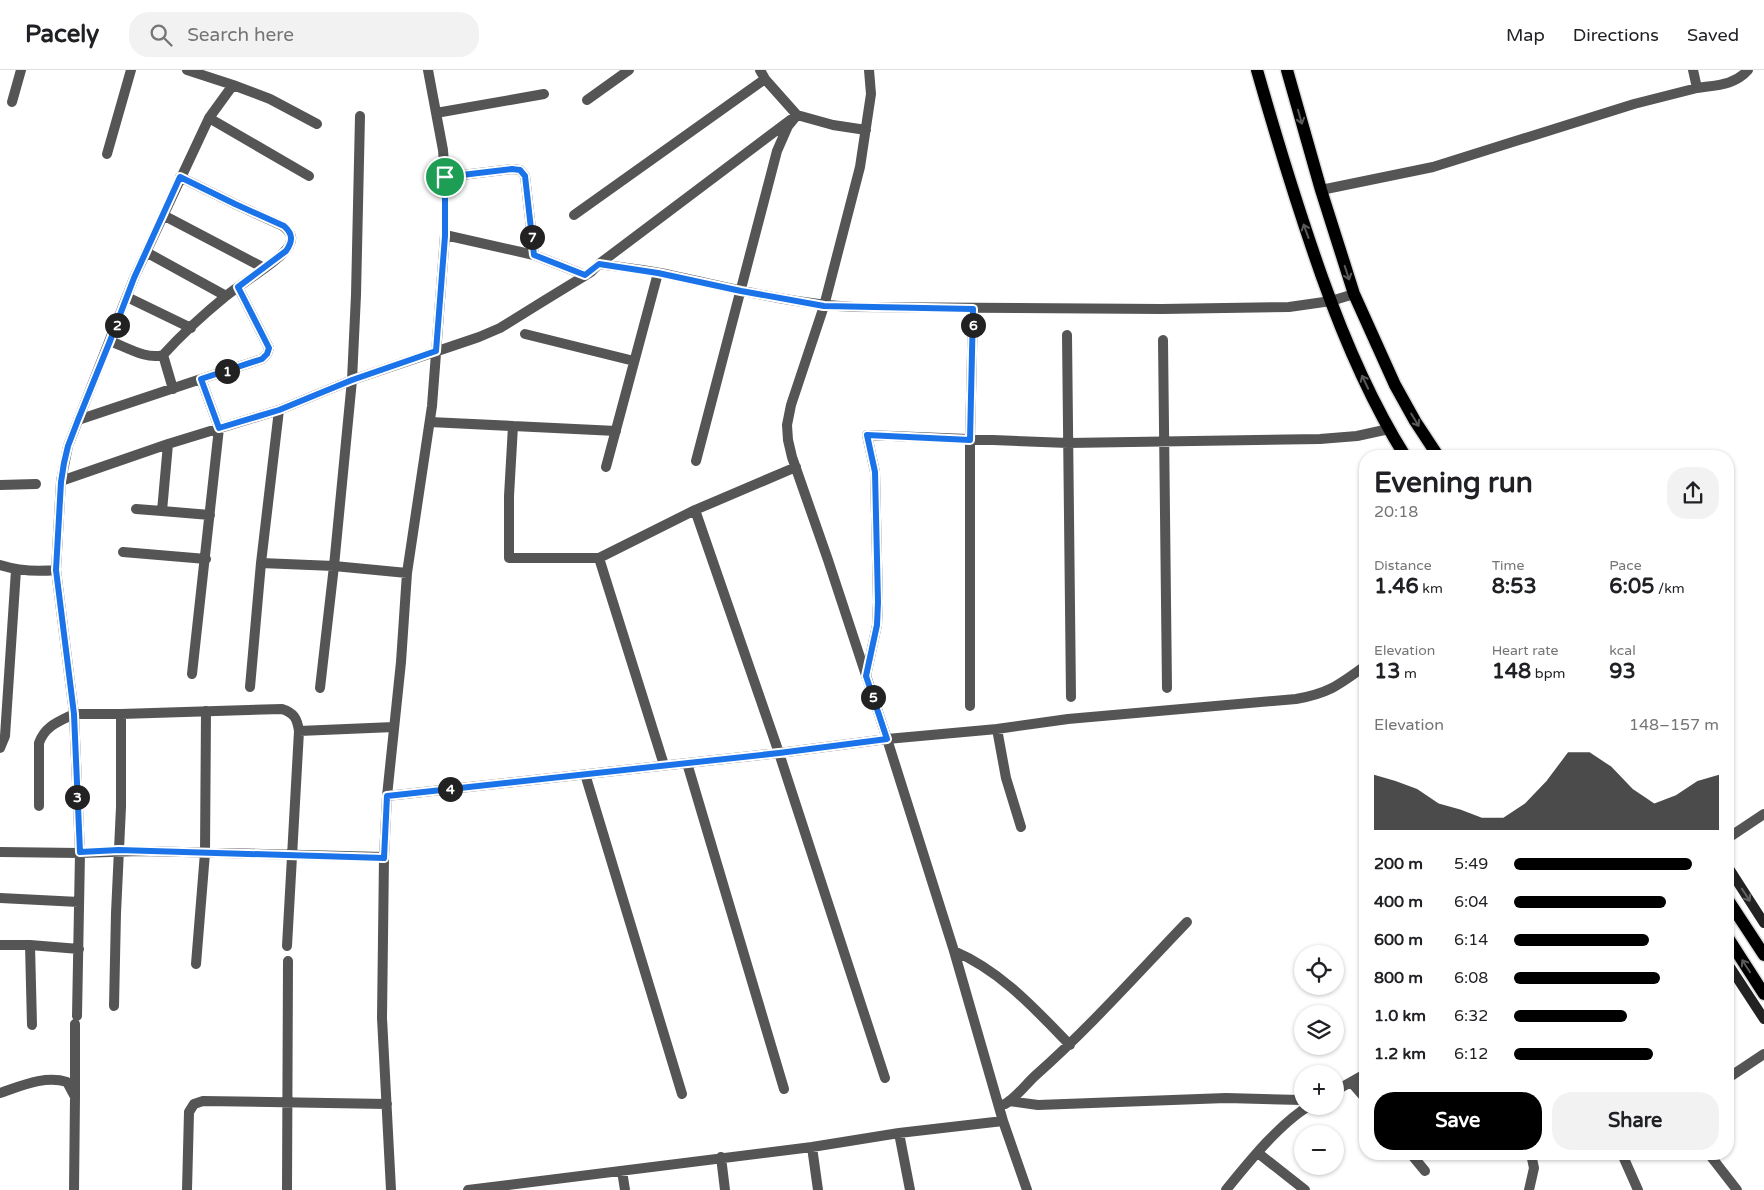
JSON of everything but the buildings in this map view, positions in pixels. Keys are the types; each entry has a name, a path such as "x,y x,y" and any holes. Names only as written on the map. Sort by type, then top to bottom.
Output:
{"main road":[{"path":"1257,70 1302,221 1331,301 1352,354 1389,430 1401,450"},
{"path":"1287,70 1321,190 1354,294 1395,385 1434,450"},
{"path":"1734,909 1764,956"},
{"path":"1734,947 1764,994"}],"street":[{"path":"12,102 21,70"},
{"path":"107,154 131,70"},
{"path":"187,70 270,99 317,124"},
{"path":"392,1190 382,1018 384,858 387,796 407,573 430,422 445,236 443,150 428,70"},
{"path":"587,100 630,70"},
{"path":"869,70 870,94 860,167 824,306 791,405 787,425 788,440 887,739 928,874 1004,1104 1004,1121 1027,1190"},
{"path":"1693,70 1698,88"},
{"path":"1321,190 1433,167 1626,106 1698,88 1729,84 1743,76 1748,70"},
{"path":"574,215 763,74 797,115 833,125 866,130"},
{"path":"74,1190 80,852 74,714 56,570 61,482 68,446 146,252 209,118 233,85"},
{"path":"436,113 544,94"},
{"path":"61,482 168,444 279,410 352,380 500,328 585,275 797,115"},
{"path":"696,461 777,151 788,126 797,115"},
{"path":"320,688 352,380 360,116"},
{"path":"209,118 309,176"},
{"path":"445,177 512,169 520,170 525,176 534,255"},
{"path":"110,341 149,356 157,357 163,355 226,296 280,256 290,245 292,237 284,226 180,177"},
{"path":"163,215 264,268"},
{"path":"445,236 534,255 585,275"},
{"path":"146,252 226,296"},
{"path":"599,264 658,273 824,306 973,309 1289,307 1331,301 1354,294"},
{"path":"606,467 658,273"},
{"path":"78,420 262,359 267,354 269,348 238,287"},
{"path":"127,296 191,328"},
{"path":"970,706 970,440 973,309"},
{"path":"525,334 634,361"},
{"path":"1067,335 1071,697"},
{"path":"1163,340 1166,441 1167,688"},
{"path":"163,355 173,388"},
{"path":"192,674 219,428 201,379"},
{"path":"250,687 261,562 279,410"},
{"path":"430,422 616,430"},
{"path":"513,426 509,496 509,558 599,558 695,510 796,467"},
{"path":"866,676 877,625 878,602 875,472 867,435 1068,443 1340,438 1389,430"},
{"path":"162,511 168,444"},
{"path":"0,485 36,484"},
{"path":"136,509 210,515"},
{"path":"695,510 779,753 885,1078"},
{"path":"123,552 206,559"},
{"path":"599,558 664,765"},
{"path":"261,562 407,573"},
{"path":"0,566 37,572 56,570"},
{"path":"0,748 5,736 16,570"},
{"path":"387,796 779,753 887,739 997,729 1078,718 1296,699 1317,695 1335,688 1359,670"},
{"path":"40,806 38,743 42,734 49,727 74,714 282,709 292,712 297,719 299,731 294,855 287,946"},
{"path":"196,964 204,852 206,711"},
{"path":"114,1006 121,807 121,714"},
{"path":"299,731 394,727"},
{"path":"997,729 1006,778 1022,827"},
{"path":"687,763 784,1089"},
{"path":"585,774 682,1094"},
{"path":"1734,834 1764,814"},
{"path":"0,852 119,850 384,858"},
{"path":"1734,876 1764,923"},
{"path":"0,898 79,902"},
{"path":"1004,1104 1070,1045 1187,922"},
{"path":"0,945 30,945 79,949"},
{"path":"30,945 32,1025"},
{"path":"954,951 973,959 1000,978 1070,1045"},
{"path":"287,1190 288,961"},
{"path":"1734,973 1764,1019"},
{"path":"1734,1074 1764,1054"},
{"path":"1344,1086 1359,1077"},
{"path":"0,1093 46,1079 58,1079 67,1082 75,1097"},
{"path":"1351,1082 1359,1091"},
{"path":"1004,1104 1038,1105 1226,1098 1294,1100"},
{"path":"188,1190 189,1112 194,1104 203,1101 387,1104"},
{"path":"1226,1190 1258,1153 1297,1115"},
{"path":"468,1190 1004,1121"},
{"path":"898,1134 910,1190"},
{"path":"812,1147 818,1190"},
{"path":"1258,1153 1305,1190"},
{"path":"721,1157 725,1190"},
{"path":"1416,1160 1425,1171"},
{"path":"1529,1190 1534,1168 1532,1160"},
{"path":"1625,1160 1638,1190"},
{"path":"1714,1160 1737,1190"},
{"path":"622,1171 625,1190"}],"route":[{"path":"512,169 520,170 525,176 534,255 585,275 599,264 658,273 824,306 973,309 970,440 867,435 875,472 878,602 877,625 866,676 887,739 779,753 387,796 384,858 119,850 80,852 74,714 56,570 61,482 68,446 78,420 134,278 180,177 235,204 274,220 284,226 292,237 286,251 238,287 269,348 267,354 262,359 201,379 219,428 279,410 352,380 436,351 445,236 445,177 512,169"}]}
